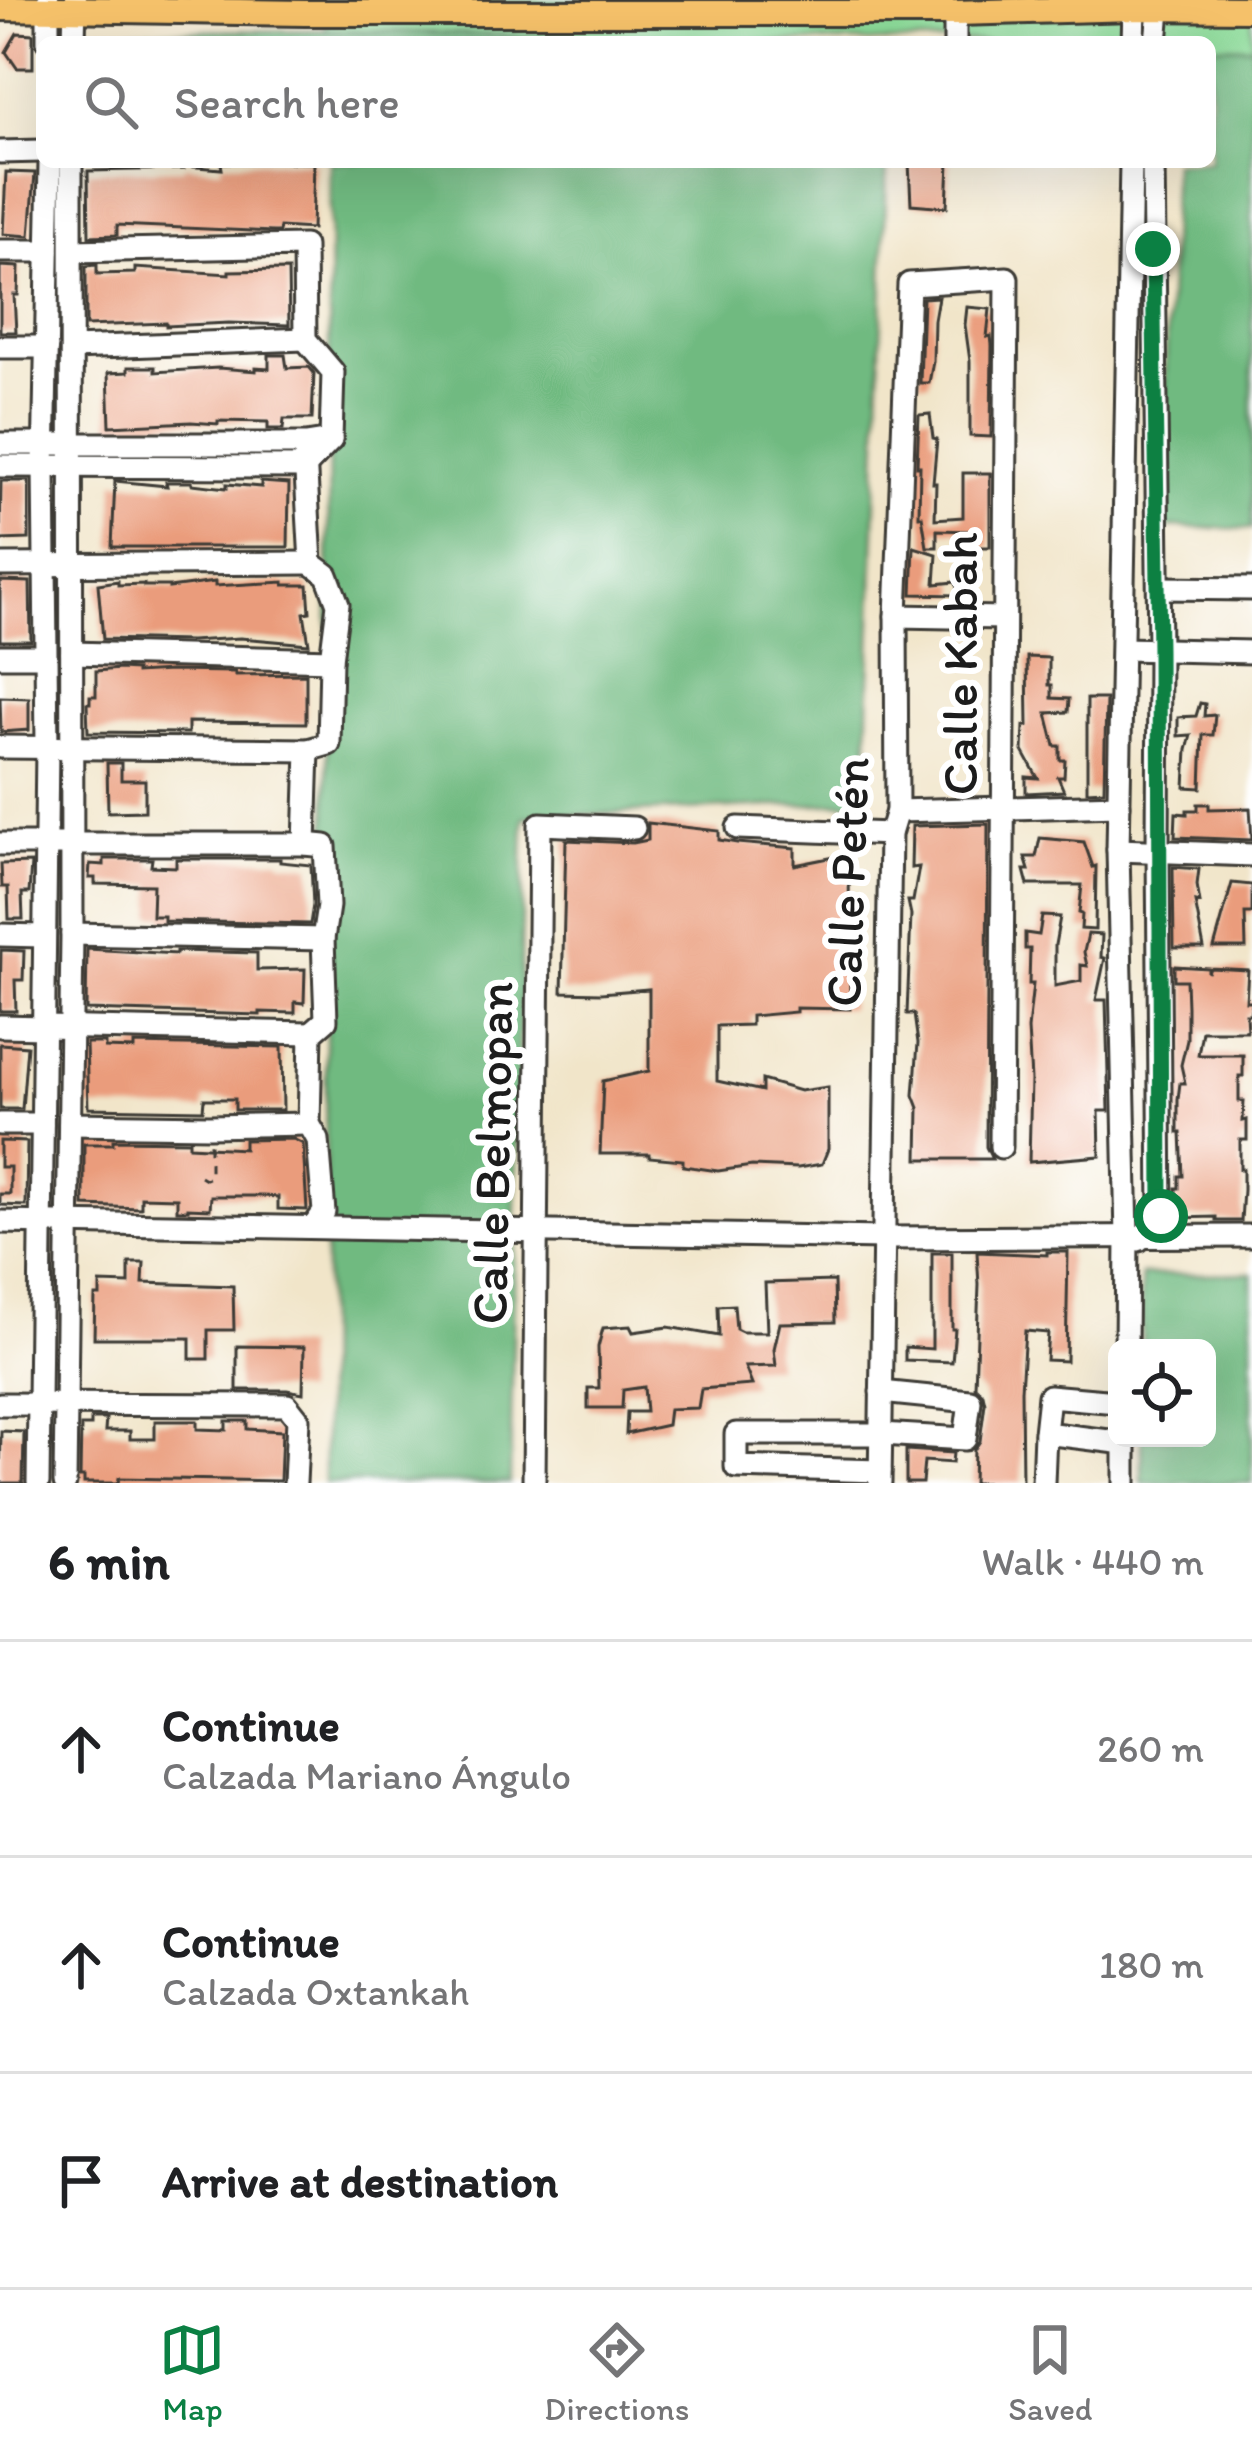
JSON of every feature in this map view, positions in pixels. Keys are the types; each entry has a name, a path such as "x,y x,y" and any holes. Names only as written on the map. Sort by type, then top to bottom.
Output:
{"main road":[{"path":"0,8 48,4 760,6 955,13 1022,6 1147,4 1252,9"}],"street":[{"path":"48,4 48,36"},
{"path":"74,36 75,4"},
{"path":"1135,36 1147,4"},
{"path":"1147,4 1155,36"},
{"path":"955,13 955,36"},
{"path":"0,152 36,151"},
{"path":"38,1483 50,168"},
{"path":"65,1483 72,934 71,168"},
{"path":"1127,1339 1132,1243 1119,805 1131,168"},
{"path":"1132,1243 1161,1216 1153,168"},
{"path":"0,466 45,456 72,456 305,467 331,440 333,372 305,339 304,246 72,250"},
{"path":"1130,251 1153,249"},
{"path":"0,250 49,251"},
{"name":"Calle Kabah","path":"909,284 1006,278 1001,1148"},
{"name":"Calle Petén","path":"880,1477 890,834 897,811 896,616 909,284"},
{"path":"73,348 305,339"},
{"path":"0,347 47,347"},
{"path":"72,456 331,440"},
{"path":"306,444 310,563"},
{"path":"0,445 45,456"},
{"path":"1124,546 1158,553"},
{"path":"0,565 310,563 328,575 338,604 329,744 308,750 0,747"},
{"path":"1159,588 1252,590"},
{"path":"896,616 1004,618"},
{"path":"1123,650 1252,652"},
{"path":"72,653 331,660"},
{"path":"0,656 45,656"},
{"path":"305,844 308,750"},
{"path":"897,811 1119,805"},
{"name":"Calle Belmopan","path":"534,1483 540,824 634,828"},
{"path":"738,828 890,834"},
{"path":"1119,842 1252,855"},
{"path":"0,844 325,846 328,906 323,939 326,1020 310,1033 0,1026"},
{"path":"72,934 323,939"},
{"path":"0,935 43,936"},
{"path":"310,1033 309,1124 318,1140 324,1212 314,1226"},
{"path":"0,1124 42,1124"},
{"path":"70,1124 309,1124"},
{"path":"0,1222 1132,1243 1252,1236"},
{"path":"880,1477 736,1467 736,1434 965,1439 970,1401 881,1392"},
{"path":"1043,1483 1048,1396 1108,1401"},
{"path":"0,1405 287,1405 298,1419 295,1483"},
{"path":"1045,1433 1108,1439"},
{"path":"1125,1447 1125,1483"}],"path":[{"path":"200,1176 210,1177 209,1126"}],"green space":[{"path":"324,0 1252,0 1252,46 1216,46 1216,36 538,36 326,30"},
{"path":"326,30 538,36 91,36 91,32"},
{"path":"1216,46 1252,46 1252,529 1160,527 1173,168 1216,168"},
{"path":"330,168 887,168 866,802 524,817 510,1483 324,1483"},
{"path":"1252,1273 1252,1483 1142,1483 1142,1447 1216,1447 1216,1339 1142,1339 1141,1275"}],"building":[{"path":"17,33 33,34 33,68 17,68 6,52"},
{"path":"314,168 312,229 280,227 273,232 117,225 117,235 89,236 88,171"},
{"path":"909,168 949,168 947,207 911,204"},
{"path":"6,172 35,173 30,236 3,234"},
{"path":"97,265 97,274 135,273 135,268 229,274 288,270 289,325 86,326 86,266"},
{"path":"0,266 19,267 18,295 14,295 16,332 0,332"},
{"path":"938,297 929,383 920,383 923,298"},
{"path":"967,307 990,309 991,437 970,436"},
{"path":"269,355 285,355 287,368 309,367 314,373 312,419 284,419 283,429 268,429 268,422 218,421 110,426 108,373 128,372 128,367 155,367 155,372 256,371 269,369"},
{"path":"930,414 937,439 935,519 963,517 963,473 990,473 990,547 974,547 971,531 937,530 937,547 927,547 919,516 917,466 919,415"},
{"path":"1,481 29,481 29,539 0,540"},
{"path":"115,481 167,486 166,482 192,482 227,488 227,484 289,484 288,547 112,547"},
{"path":"914,547 937,554 935,584 956,582 958,595 912,594"},
{"path":"0,581 30,582 31,641 0,641"},
{"path":"118,581 118,585 169,588 215,582 215,586 308,585 310,612 304,613 309,644 240,638 103,639 98,584"},
{"path":"1027,657 1049,658 1052,698 1069,699 1068,712 1047,713 1055,746 1060,746 1060,760 1065,760 1064,777 1058,777 1064,791 1026,793 1026,777 1038,778 1023,751 1024,726 1028,726"},
{"path":"96,671 306,674 306,723 188,722 188,733 88,732 87,703 90,696 96,696"},
{"path":"0,697 29,698 29,730 1,732"},
{"path":"1087,699 1106,699 1104,790 1087,791"},
{"path":"1200,703 1205,704 1204,716 1215,715 1213,735 1203,735 1201,788 1185,787 1191,735 1178,736 1178,717 1196,716"},
{"path":"107,763 121,763 121,780 145,780 145,811 108,812"},
{"path":"1198,804 1209,804 1209,809 1250,808 1252,840 1175,837 1176,813 1198,810"},
{"path":"648,823 719,831 719,840 795,848 795,865 849,854 850,1009 796,1008 796,1012 751,1016 751,1025 717,1026 717,1081 762,1091 762,1080 800,1091 828,1087 828,1149 822,1164 718,1171 649,1154 600,1154 603,1081 649,1071 649,989 562,992 566,840 648,840"},
{"path":"988,824 986,1147 992,1159 918,1159 919,1108 914,1095 918,1043 914,1014 907,1014 908,901 913,901 919,867 911,868 912,826"},
{"path":"1040,838 1084,842 1096,866 1095,930 1081,929 1082,885 1028,885 1025,857 1036,857"},
{"path":"104,859 152,859 151,866 176,867 176,859 280,859 311,865 310,924 164,921 164,916 152,916 153,885 95,884 95,878 89,878 90,864 104,865"},
{"path":"31,863 29,893 22,893 23,919 9,919 8,887 2,887 1,864"},
{"path":"1173,867 1199,869 1200,903 1195,902 1204,948 1174,948"},
{"path":"1232,883 1252,885 1252,913 1245,913 1246,948 1214,948"},
{"path":"1042,916 1060,917 1055,986 1081,981 1081,965 1087,966 1088,934 1102,935 1101,957 1105,958 1096,1000 1106,1000 1109,1111 1099,1111 1100,1156 1029,1162 1028,1029 1033,984 1029,984 1030,949 1025,949 1025,933 1039,935"},
{"path":"87,949 257,953 257,970 305,969 304,1003 295,1002 295,1013 260,1015 86,1010"},
{"path":"1,950 24,951 23,980 15,980 16,1011 0,1011"},
{"path":"1174,966 1208,968 1208,973 1210,968 1248,970 1246,1001 1252,1004 1246,1014 1247,1031 1202,1031 1198,1055 1243,1055 1239,1101 1244,1101 1247,1140 1240,1140 1241,1221 1177,1218 1176,1188 1183,1176 1178,1099 1180,1083 1185,1083 1181,1065 1187,1007 1186,980 1174,980"},
{"path":"86,1043 134,1049 134,1044 282,1047 283,1110 235,1110 235,1099 204,1099 203,1110 88,1108"},
{"path":"0,1044 27,1046 22,1109 0,1109"},
{"path":"293,1139 303,1144 307,1210 278,1209 278,1197 263,1196 211,1196 210,1209 177,1210 177,1198 141,1197 141,1208 84,1206 84,1144 189,1141 189,1146 244,1149 244,1140"},
{"path":"0,1141 27,1142 26,1206 0,1205 0,1194 10,1194 10,1167 0,1167"},
{"path":"977,1252 1068,1252 1066,1361 1046,1360 1048,1333 1025,1331 1022,1483 973,1483 974,1450 980,1441 985,1403 975,1387"},
{"path":"932,1253 952,1253 952,1362 905,1360 905,1347 932,1349"},
{"path":"129,1263 144,1263 143,1283 233,1286 234,1330 208,1330 208,1359 190,1359 190,1338 94,1338 100,1283 129,1284"},
{"path":"834,1281 835,1322 780,1323 776,1366 745,1367 752,1385 701,1389 698,1408 669,1409 667,1425 626,1434 627,1412 646,1412 644,1387 623,1390 622,1408 588,1408 588,1388 599,1388 598,1347 603,1328 630,1326 633,1332 668,1327 719,1336 718,1306 734,1305 736,1329 767,1332 765,1283"},
{"path":"237,1346 304,1347 303,1393 237,1390"},
{"path":"91,1419 106,1419 105,1431 130,1431 130,1439 155,1439 155,1421 197,1421 197,1429 226,1430 226,1421 247,1421 247,1429 282,1431 280,1481 119,1478 118,1483 84,1483 80,1477 81,1426 91,1426"},
{"path":"1,1431 24,1432 23,1483 0,1483"},
{"path":"906,1450 953,1453 952,1463 924,1461 922,1483 906,1483"}],"route":[{"path":"1153,249 1161,1216"}]}
